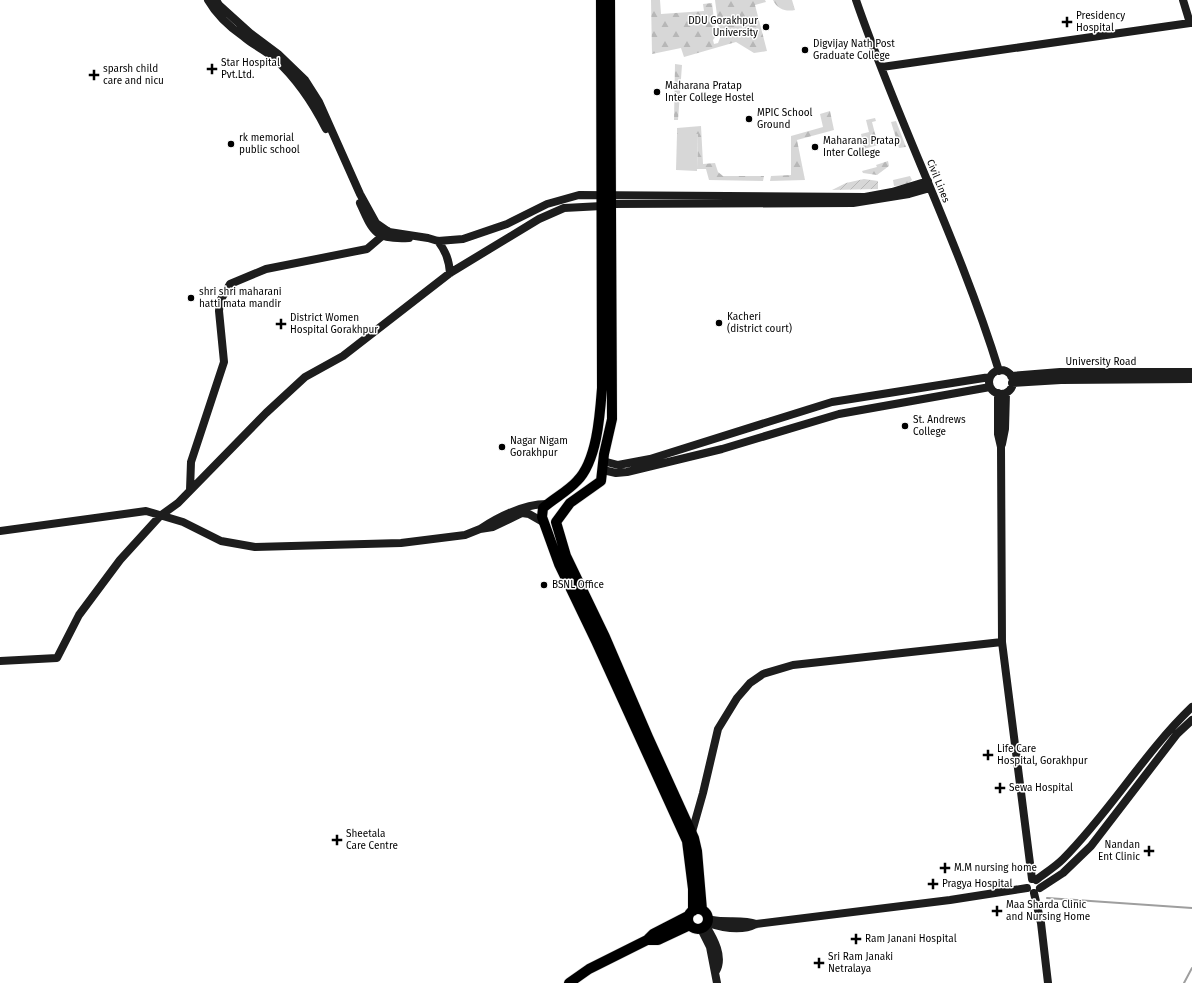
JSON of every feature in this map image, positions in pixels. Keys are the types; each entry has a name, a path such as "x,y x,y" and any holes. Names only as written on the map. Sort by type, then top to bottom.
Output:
{"main road":[{"path":"208,0 213,9 243,37 273,57 299,83 318,112 371,227 393,239 428,238 438,241 464,239 507,224 547,204 579,195 606,200"},
{"path":"216,0 219,5 250,33 278,54 305,80 319,102 360,194 376,223 384,233"},
{"path":"601,0 607,58"},
{"path":"610,0 607,58 602,388 597,431 588,462 578,480 566,491 547,504 542,512 543,522 559,564 614,669 692,832 697,851 693,915"},
{"name":"Civil Lines","path":"856,0 984,323 999,371"},
{"path":"882,68 1192,23 1183,0"},
{"path":"0,661 57,658 79,614 120,560 160,516 178,504 266,413 305,377 343,356 450,274 553,212 606,200 865,197 929,184"},
{"path":"601,480 612,419 613,398 610,273 606,200"},
{"path":"190,490 192,462 224,362 219,310 220,301 230,284 266,269 367,249 384,233"},
{"path":"438,241 446,252 450,274"},
{"path":"588,462 596,466 618,465 650,460 832,402 990,377 993,373 1004,371 1011,379 1002,393 998,434 1001,447 1002,642 1034,879"},
{"name":"University Road","path":"1011,379 1060,372 1192,372"},
{"path":"990,377 990,387"},
{"name":"University Road","path":"1011,379 1192,379"},
{"path":"556,522 570,503 601,480 616,473 627,472 722,449 839,414 990,387 1002,393"},
{"path":"603,465 616,473"},
{"path":"480,529 490,522 519,509 535,504 547,504"},
{"path":"0,532 146,511 182,522 221,541 255,547 401,543 465,535 480,529 493,527 522,513 529,514 543,522 556,522"},
{"path":"556,522 566,556 687,841 694,889 693,915 695,929 706,924 722,928 751,928 756,924 1034,890 1063,873 1091,846 1177,734 1192,720"},
{"path":"692,832 718,729 737,698 750,683 763,674 793,665 1002,642"},
{"path":"1048,983 1041,923 1034,890 1027,883 1062,860 1093,827 1170,728 1192,707"},
{"path":"1034,879 1040,882 1034,890"},
{"path":"569,983 595,966 647,940 653,934 693,915 707,914 706,924 717,947 719,966 716,971 718,983"}],"green space":[{"path":"651,0 660,0 661,14 704,11 703,4 712,3 716,36 713,40 714,44 718,43 720,38 715,0 765,0 766,2 755,5 767,51 754,53 736,42 684,57 681,48 652,54"},
{"path":"773,0 792,0 795,10 788,11 779,8"},
{"path":"675,64 682,65 678,120 674,120"},
{"path":"830,111 834,130 797,140 805,180 770,181 771,176 791,175 791,136 823,127 820,114"},
{"path":"875,118 876,121 872,122 878,145 864,149 861,134 869,132 866,120"},
{"path":"896,121 906,147 899,148 891,122"},
{"path":"701,126 703,164 715,163 718,172 723,176 764,176 763,181 709,180 706,169 697,169 698,134 677,134 677,128"},
{"path":"677,134 698,134 697,171 676,170"},
{"path":"888,161 889,166 877,175 863,173 862,171 877,167 876,165"},
{"path":"910,176 912,180 907,185 894,186 893,180"},
{"path":"864,179 878,181 878,189 832,190 846,183"}],"waterway":[{"path":"1047,898 1192,908"},
{"path":"1184,983 1192,968"}],"place":[{"name":"Presidency Hospital","path":"1067,22"},
{"name":"DDU Gorakhpur University","path":"766,27"},
{"name":"Digvijay Nath Post Graduate College","path":"805,50"},
{"name":"Star Hospital Pvt.Ltd.","path":"212,69"},
{"name":"sparsh child care and nicu","path":"94,75"},
{"name":"Maharana Pratap Inter College Hostel","path":"657,92"},
{"name":"MPIC School Ground","path":"749,119"},
{"name":"rk memorial public school","path":"231,144"},
{"name":"Maharana Pratap Inter College","path":"815,147"},
{"name":"shri shri maharani hatti mata mandir","path":"191,298"},
{"name":"Kacheri (district court)","path":"719,323"},
{"name":"District Women Hospital Gorakhpur","path":"281,324"},
{"name":"St. Andrews College","path":"905,426"},
{"name":"Nagar Nigam Gorakhpur","path":"502,447"},
{"name":"BSNL Office","path":"544,585"},
{"name":"Life Care Hospital, Gorakhpur","path":"988,755"},
{"name":"Sewa Hospital","path":"1000,788"},
{"name":"Sheetala Care Centre","path":"337,840"},
{"name":"Nandan Ent Clinic","path":"1149,851"},
{"name":"M.M nursing home","path":"945,868"},
{"name":"Pragya Hospital","path":"933,884"},
{"name":"Maa Sharda Clinic and Nursing Home","path":"997,911"},
{"name":"Ram Janani Hospital","path":"856,939"},
{"name":"Sri Ram Janaki Netralaya","path":"819,963"}]}
